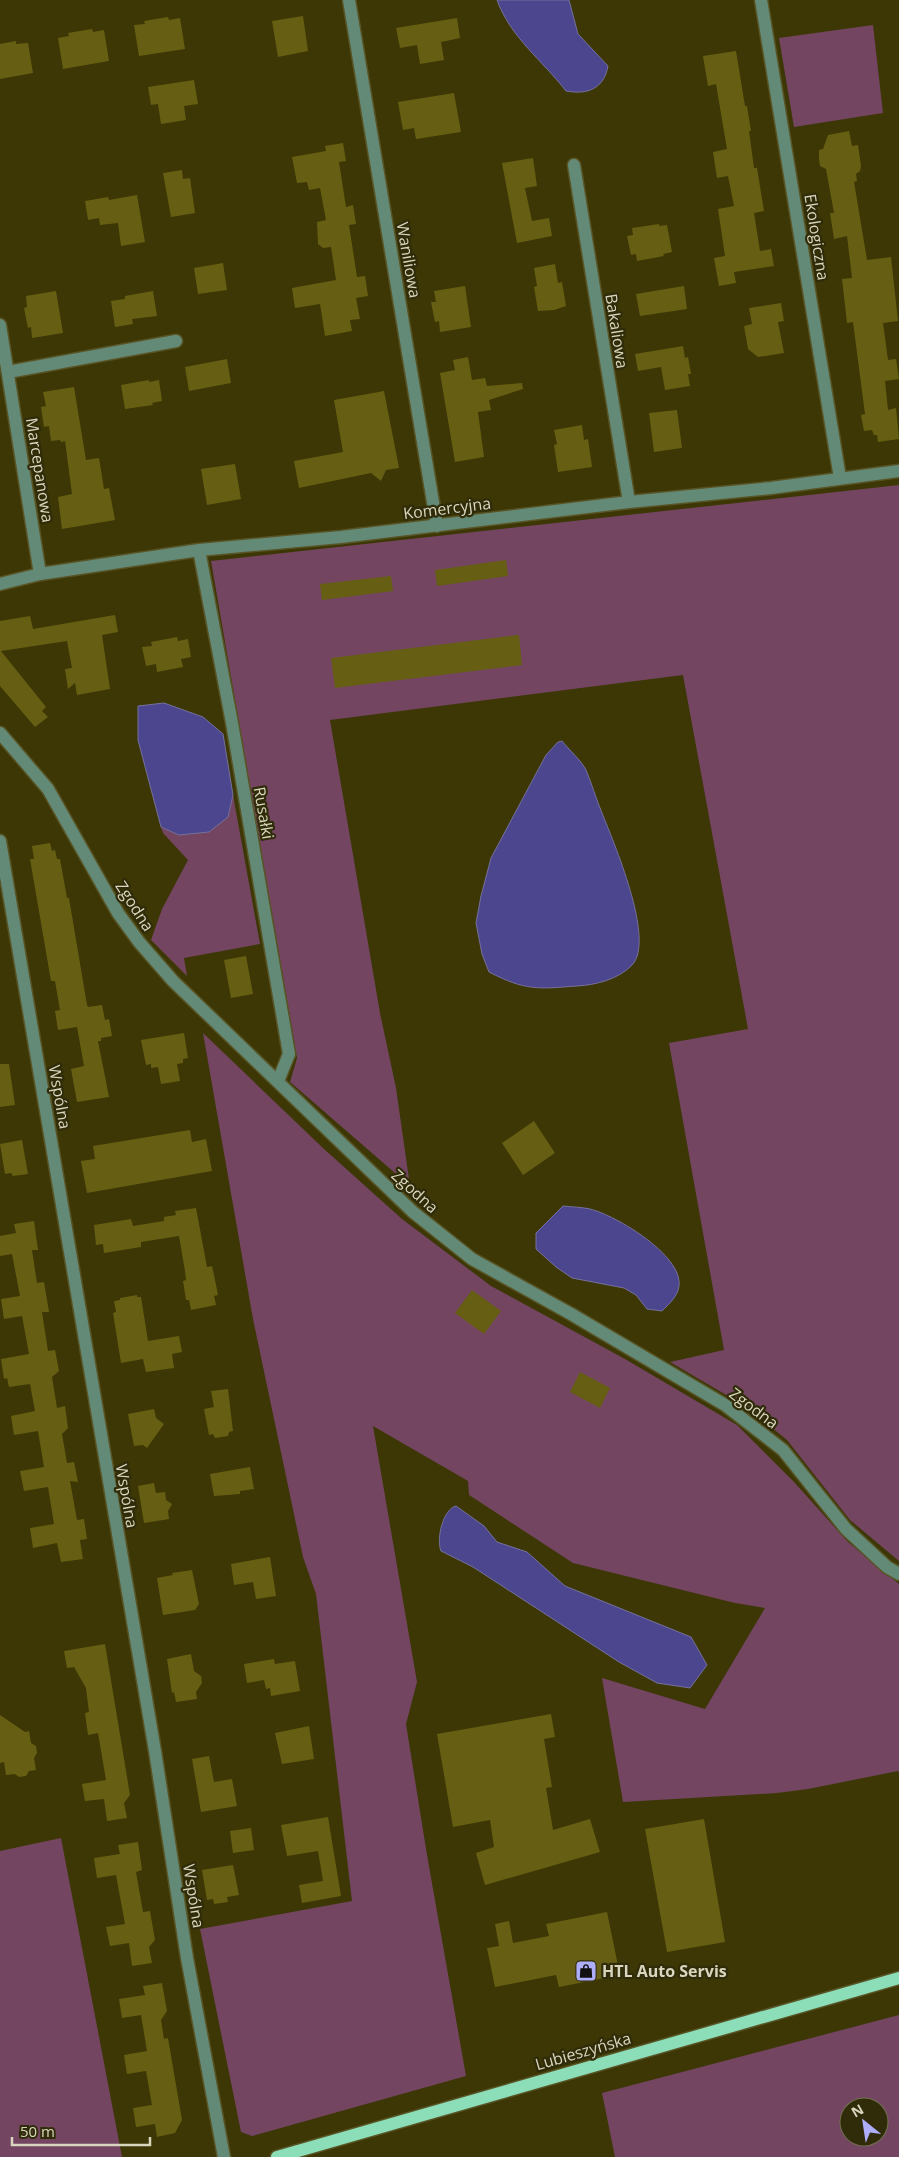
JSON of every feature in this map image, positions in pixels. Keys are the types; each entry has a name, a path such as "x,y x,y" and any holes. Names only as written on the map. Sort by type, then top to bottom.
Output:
{"main road":[{"name":"Lubieszyńska","path":"277,2157 899,1978"}],"street":[{"name":"Waniliowa","path":"349,0 437,526"},
{"name":"Ekologiczna","path":"762,0 840,478"},
{"name":"Bakaliowa","path":"574,165 629,502"},
{"name":"Marcepanowa","path":"0,325 40,574"},
{"path":"8,372 176,341"},
{"name":"Komercyjna","path":"0,584 40,574 199,550 437,526 629,502 771,488 899,471"},
{"name":"Rusałki","path":"199,550 232,723 290,1054 278,1081"},
{"name":"Zgodna","path":"0,733 48,789 118,913 139,942 173,981 413,1212 472,1259 572,1314 725,1405 783,1450 846,1529 887,1567 899,1574"},
{"name":"Wspólna","path":"0,841 155,1751 187,1958 224,2157"}],"shaded area":[{"path":"497,0 569,0 578,34 608,66 603,80 593,89 587,91 566,91 510,26"},
{"path":"873,25 883,113 794,127 779,38"},
{"path":"899,485 899,1561 850,1520 787,1440 745,1406 670,1362 724,1350 669,1043 748,1029 683,675 330,720 380,1013 396,1088 410,1186 290,1082 297,1058 211,561"},
{"path":"164,703 203,717 223,734 233,795 228,817 209,832 179,835 161,827 138,740 138,706"},
{"path":"562,741 586,770 623,867 636,913 639,935 638,952 632,965 627,970 614,978 599,983 552,988 523,986 489,972 482,954 476,923 491,858 546,755 558,742"},
{"path":"233,795 260,944 184,958 187,976 151,940 162,909 188,860 163,833 161,827 179,835 228,817"},
{"path":"203,1033 324,1149 402,1219 491,1286 625,1359 737,1425 794,1482 848,1542 899,1584 899,1773 898,1771 808,1789 777,1793 623,1802 602,1678 705,1709 765,1608 735,1603 573,1563 469,1495 468,1481 373,1426 417,1682 406,1724 466,2076 252,2136 241,2132 200,1929 352,1901 316,1594 303,1557 253,1319"},
{"path":"563,1206 587,1208 615,1219 645,1238 659,1250 670,1262 677,1274 679,1286 670,1303 662,1311 647,1309 636,1295 624,1288 572,1278 536,1249 536,1233"},
{"path":"456,1506 484,1526 497,1542 527,1552 565,1586 691,1637 707,1665 690,1688 657,1683 619,1662 473,1567 441,1551 439,1539 444,1518 451,1508"},
{"path":"61,1838 122,2157 0,2157 0,1851"},
{"path":"899,2015 899,2157 615,2157 602,2093"}],"building":[{"path":"303,16 308,51 278,57 272,21"},
{"path":"168,17 169,20 180,18 185,49 139,56 134,25 145,24 144,21"},
{"path":"457,18 460,38 441,42 444,60 420,64 417,45 400,48 396,28"},
{"path":"92,29 93,32 104,30 109,61 63,69 58,38 69,36 68,33"},
{"path":"16,41 16,44 28,43 33,73 0,79 0,44"},
{"path":"736,51 751,131 749,131 754,168 757,168 764,211 754,213 760,251 771,249 774,266 734,272 736,283 719,286 714,258 725,256 718,209 734,206 728,176 717,178 713,152 727,149 716,84 708,86 703,56"},
{"path":"194,80 198,104 184,106 186,120 161,124 158,104 151,105 148,87"},
{"path":"454,93 461,132 416,139 414,128 403,130 398,102"},
{"path":"849,131 852,146 858,145 861,166 860,171 856,174 857,181 854,182 867,260 891,257 898,321 883,323 888,360 896,359 899,379 885,381 888,410 896,408 899,439 878,442 877,435 874,435 872,430 864,431 861,415 865,414 853,322 847,323 842,279 852,278 847,236 834,239 830,213 834,213 826,169 820,166 819,159 819,150 823,149 828,135"},
{"path":"343,143 346,161 339,162 346,207 353,205 356,224 349,225 357,277 365,276 368,296 356,298 360,319 350,320 352,331 325,336 320,304 295,308 292,288 336,280 331,247 323,248 318,244 317,222 326,220 320,188 309,190 307,182 297,183 292,157 326,151 325,146"},
{"path":"533,158 537,186 525,188 532,221 549,218 552,236 517,243 502,163"},
{"path":"182,170 183,179 190,178 195,213 171,217 163,173"},
{"path":"137,195 145,242 121,246 118,223 100,225 99,218 88,220 85,201 108,197 109,200"},
{"path":"659,224 659,226 667,225 672,252 663,254 664,256 637,261 636,254 631,255 627,236 633,235 632,228"},
{"path":"223,263 227,290 198,294 194,268"},
{"path":"555,264 558,283 562,282 566,306 554,310 538,311 534,287 537,286 534,268"},
{"path":"465,286 471,327 440,332 439,321 435,322 431,302 436,302 434,291"},
{"path":"684,286 687,309 640,316 636,294"},
{"path":"56,291 63,333 32,338 31,327 28,328 24,308 27,307 26,296"},
{"path":"153,291 157,316 132,319 133,324 115,327 111,301 125,299 125,296"},
{"path":"781,303 784,321 778,322 784,353 758,357 748,349 744,326 752,324 749,308"},
{"path":"683,346 685,358 688,357 691,374 688,374 690,386 665,390 661,367 638,371 635,354"},
{"path":"468,357 472,380 485,378 487,386 522,383 523,389 489,400 491,410 478,412 484,457 455,462 440,373 455,370 453,360"},
{"path":"227,359 231,383 189,391 185,367"},
{"path":"149,380 149,382 159,380 162,401 152,403 153,405 125,409 121,385"},
{"path":"74,387 86,460 99,458 104,489 109,488 115,520 62,529 58,497 72,494 65,441 51,441 49,426 44,427 41,407 46,406 43,392"},
{"path":"384,391 399,468 386,470 381,481 371,473 299,488 294,461 343,452 334,400"},
{"path":"677,410 682,448 654,452 649,413"},
{"path":"582,425 584,440 588,439 592,467 558,472 554,445 557,444 554,430"},
{"path":"235,464 241,499 207,505 201,469"},
{"path":"506,560 508,576 437,586 435,570"},
{"path":"391,576 393,591 322,600 320,584"},
{"path":"115,615 118,632 102,635 110,689 77,695 75,683 68,689 65,669 72,668 67,641 1,651 46,707 42,711 48,717 35,727 0,686 0,621 30,616 33,629"},
{"path":"519,635 522,665 335,688 331,658"},
{"path":"177,637 178,641 188,639 191,657 181,659 183,667 157,672 156,664 146,666 142,647 152,646 151,642"},
{"path":"50,843 52,851 55,850 57,859 60,859 67,898 69,898 87,1005 88,1007 102,1005 105,1020 109,1019 112,1036 101,1038 101,1041 98,1041 109,1097 77,1102 71,1069 84,1066 77,1027 58,1030 55,1011 60,1010 55,981 51,981 30,859 34,859 32,846"},
{"path":"246,956 253,994 231,998 224,960"},
{"path":"184,1033 188,1058 183,1059 183,1063 177,1064 180,1081 161,1084 158,1067 151,1068 151,1064 146,1065 141,1040"},
{"path":"0,1064 9,1064 15,1105 0,1107"},
{"path":"534,1121 555,1153 523,1175 502,1143"},
{"path":"190,1130 192,1142 206,1139 212,1171 87,1193 81,1161 95,1159 93,1146"},
{"path":"22,1140 28,1174 13,1176 11,1173 5,1174 0,1144"},
{"path":"196,1208 207,1267 212,1266 214,1275 218,1295 214,1296 216,1305 191,1310 189,1300 186,1300 183,1281 186,1280 179,1236 141,1242 141,1247 104,1253 103,1244 96,1245 94,1225 131,1219 133,1226 164,1221 164,1217 176,1215 175,1211"},
{"path":"34,1221 38,1250 32,1250 37,1283 44,1282 49,1312 42,1312 48,1351 55,1350 59,1371 52,1377 57,1408 65,1406 68,1428 62,1434 67,1463 74,1462 78,1482 70,1481 77,1520 84,1519 87,1539 80,1540 83,1559 61,1562 57,1543 33,1548 30,1528 54,1524 48,1487 24,1491 20,1471 44,1467 38,1431 14,1435 11,1416 35,1411 30,1384 9,1387 7,1378 4,1379 1,1359 29,1354 22,1316 4,1319 1,1299 20,1296 12,1254 0,1256 0,1236 16,1233 14,1224"},
{"path":"472,1290 501,1311 484,1334 455,1313"},
{"path":"137,1295 137,1297 141,1297 148,1341 179,1336 182,1352 172,1354 174,1368 146,1372 143,1359 121,1363 113,1313 116,1312 114,1301"},
{"path":"580,1372 610,1388 600,1408 570,1392"},
{"path":"228,1389 233,1431 229,1432 228,1436 215,1438 213,1434 209,1435 204,1409 214,1407 211,1391"},
{"path":"154,1409 156,1418 164,1424 147,1448 143,1445 134,1446 128,1414"},
{"path":"250,1467 254,1489 240,1491 240,1494 214,1496 210,1474"},
{"path":"154,1483 156,1493 165,1492 166,1500 172,1504 168,1511 169,1519 144,1523 138,1486"},
{"path":"270,1557 276,1596 256,1599 253,1582 234,1585 231,1564"},
{"path":"192,1570 199,1604 195,1610 163,1615 157,1578 173,1575 172,1573"},
{"path":"105,1644 130,1795 124,1803 127,1818 107,1821 104,1799 85,1801 82,1784 106,1780 98,1733 88,1735 85,1713 89,1712 86,1688 74,1667 67,1668 64,1651"},
{"path":"191,1654 194,1671 201,1676 202,1683 196,1692 197,1699 176,1702 174,1692 172,1693 167,1659"},
{"path":"274,1659 275,1664 295,1661 300,1691 271,1696 270,1688 266,1689 264,1680 247,1683 244,1664"},
{"path":"551,1714 555,1737 544,1739 552,1787 546,1788 553,1830 590,1819 600,1852 485,1885 476,1853 494,1847 490,1820 453,1827 437,1734"},
{"path":"0,1715 25,1732 29,1731 31,1743 36,1746 37,1753 34,1758 36,1770 29,1771 26,1776 6,1775 4,1762 0,1763"},
{"path":"309,1726 314,1759 282,1764 275,1733"},
{"path":"209,1756 214,1782 232,1779 237,1806 201,1812 192,1759"},
{"path":"328,1817 341,1896 302,1903 299,1885 323,1881 318,1851 287,1856 281,1825"},
{"path":"704,1819 725,1942 667,1952 645,1829"},
{"path":"251,1828 254,1850 233,1853 230,1831"},
{"path":"138,1842 142,1870 136,1872 143,1912 150,1911 155,1940 149,1947 152,1963 132,1966 129,1943 110,1946 106,1927 125,1924 116,1875 97,1878 94,1858 120,1854 118,1845"},
{"path":"233,1865 239,1895 227,1897 228,1902 214,1904 213,1899 207,1900 202,1870"},
{"path":"607,1912 620,1975 559,1987 556,1975 495,1987 487,1948 499,1946 495,1924 509,1921 513,1943 549,1936 546,1924"},
{"path":"162,1983 167,2011 161,2020 164,2039 168,2038 182,2120 175,2133 157,2137 155,2124 136,2127 133,2108 152,2105 146,2071 127,2074 124,2055 147,2051 141,2015 122,2018 119,1999 145,1995 143,1986"}],"place":[{"name":"HTL Auto Servis","path":"586,1971"}]}
